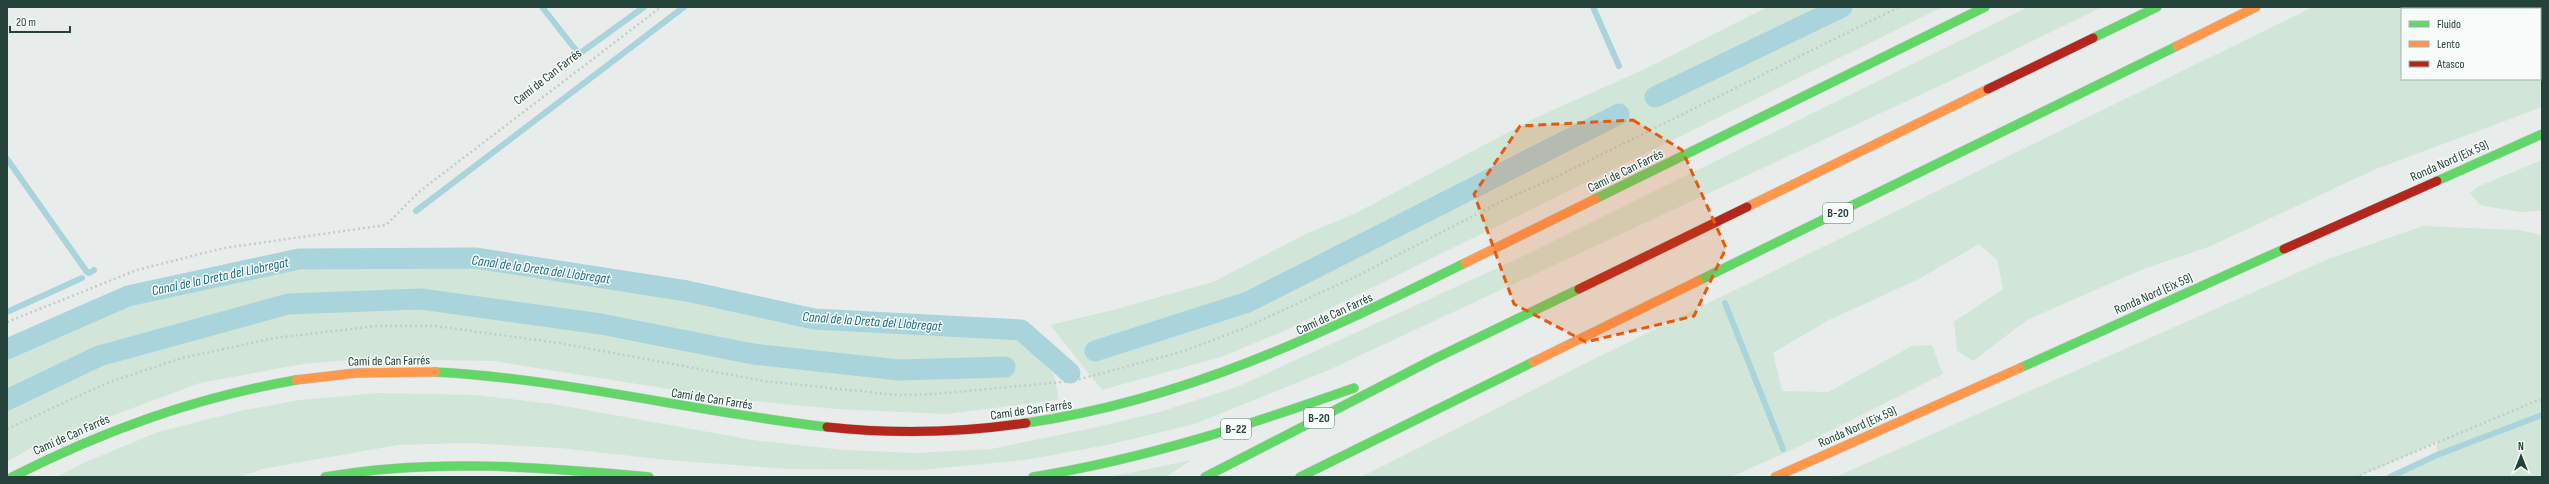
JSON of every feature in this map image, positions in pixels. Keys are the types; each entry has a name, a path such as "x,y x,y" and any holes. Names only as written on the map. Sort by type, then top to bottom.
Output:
{"main road":[{"name":"Camí de Can Farrés","path":"12,477 71,447 157,413 248,388 296,379 369,372 474,374 584,389 774,421 888,431 984,428 1069,417 1111,408 1213,379 1325,332 1985,7"},
{"name":"B-20","path":"1205,477 1434,359 2157,7"},
{"name":"B-20","path":"1300,477 2256,7"},
{"name":"Ronda Nord (Eix 59)","path":"1775,477 2542,134"},
{"name":"B-22","path":"1033,477 1112,463 1208,438 1434,359"},
{"path":"325,477 385,469 486,465 648,477"}],"path":[{"name":"Camí de Can Farrés","path":"7,322 137,270 202,253 224,248 386,225 420,191 661,7"},
{"path":"7,429 107,383 182,358 275,338 376,326 435,326 552,342 764,382 896,395 943,394 1073,381 1184,351 1242,329 1359,275 1504,200 1556,177 1899,7"},
{"path":"2355,477 2542,400"}],"highlighted area":[{"path":"1633,120 1682,150 1726,248 1694,316 1586,342 1514,304 1474,194 1520,126"}],"green space":[{"path":"1767,7 1943,7 1286,330 1224,356 1102,390 1050,325 1113,310 1213,282 1308,233 1356,213 1537,117 1647,68"},
{"path":"2028,7 2102,7 1965,74 1331,369 1195,424 1107,445 1025,460 921,470 788,469 667,460 560,448 465,443 398,445 262,469 240,477 57,477 81,464 158,432 240,411 299,400 379,393 476,395 553,404 753,440 844,450 915,453 991,449 1093,428 1163,411 1239,386 1517,259"},
{"path":"2313,7 2542,7 2542,107 2376,169 2211,246 2141,270 2027,320 1973,361 1957,351 1954,322 2003,289 1997,260 1979,244 1919,279 1829,320 1773,353 1782,391 1828,392 1912,346 1932,345 1943,374 1800,446 1731,477 1361,477 1588,362"},
{"path":"2542,160 2542,211 2520,212 2480,205 2470,193 2479,186"},
{"path":"2423,226 2518,230 2542,235 2542,477 2390,477 2437,455 2437,442 2359,477 1835,477 2328,259"},
{"path":"360,265 480,265 596,282 740,311 825,325 913,332 1007,336 1025,343 1054,375 1059,400 946,414 836,409 732,399 493,361 360,359 303,364 200,383 77,429 31,448 7,462 7,353 103,313 293,267"},
{"path":"1191,460 1166,477 1110,477"}],"waterway":[{"path":"542,7 579,54 644,7"},
{"path":"416,211 684,7"},
{"path":"1593,7 1619,66"},
{"path":"1655,97 1842,7"},
{"path":"1095,351 1248,302 1619,114"},
{"path":"7,159 87,272 89,273 94,270"},
{"name":"Canal de la Dreta del Llobregat","path":"7,349 128,296 299,259 475,258 687,291 814,319 1021,330 1070,373"},
{"path":"7,312 82,278"},
{"path":"7,400 99,356 288,304 421,299 601,324 753,354 899,370 1005,367"},
{"path":"1725,303 1783,449"},
{"path":"2390,477 2437,455 2542,415"}],"traffic: fast":[{"path":"1595,199 1985,7"},
{"path":"2093,38 2157,7"},
{"path":"1698,281 2177,46"},
{"path":"2437,181 2542,134"},
{"path":"2020,368 2284,249"},
{"path":"1026,423 1085,412 1142,398 1197,381 1252,361 1358,315 1465,263"},
{"path":"1205,477 1434,359 1579,289"},
{"path":"1300,477 1533,362"},
{"path":"435,372 534,381 778,421 827,427"},
{"path":"12,477 116,430 186,406 258,387 296,380"},
{"path":"1033,477 1115,461 1196,440 1354,388"},
{"path":"325,477 366,471 447,466 487,466 568,470 649,477"}],"traffic: slow":[{"path":"2177,46 2256,7"},
{"path":"1747,207 1988,89"},
{"path":"1465,263 1595,199"},
{"path":"1533,362 1698,281"},
{"path":"1775,477 2020,368"},
{"path":"296,380 356,373 435,372"}],"traffic: jam":[{"path":"1988,89 2093,38"},
{"path":"2284,249 2437,181"},
{"path":"1579,289 1747,207"},
{"path":"827,427 877,431 951,431 1026,423"}]}
